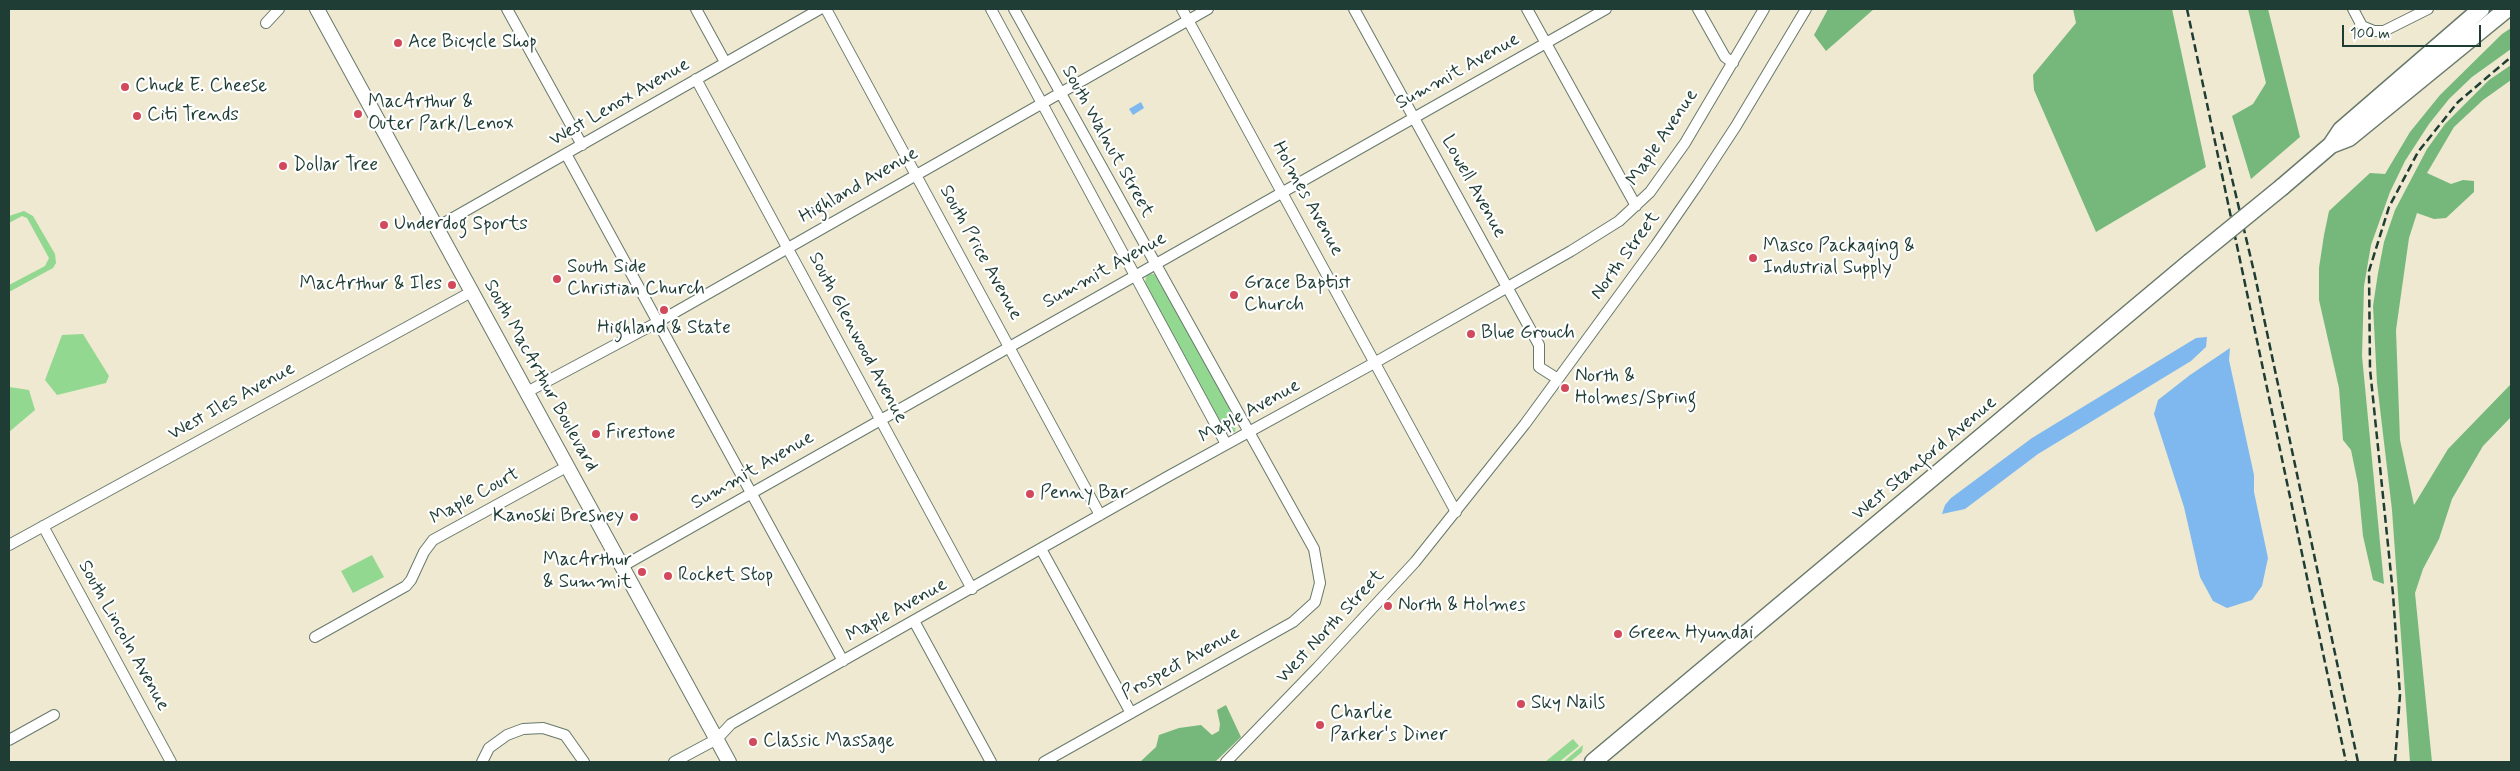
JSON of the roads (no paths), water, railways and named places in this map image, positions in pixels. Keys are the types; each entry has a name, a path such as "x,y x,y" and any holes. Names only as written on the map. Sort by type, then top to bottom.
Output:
{"main road":[{"name":"South MacArthur Boulevard","path":"317,9 729,762"},
{"path":"2331,145 2341,130 2481,9"},
{"path":"2331,145 2348,138 2507,9"},
{"path":"2475,36 2492,34 2511,17"},
{"name":"West Stanford Avenue","path":"1593,762 2331,145"}],"street":[{"path":"266,23 279,9"},
{"path":"507,9 582,145"},
{"path":"696,9 725,62"},
{"name":"West Lenox Avenue","path":"437,227 820,9"},
{"name":"South Price Avenue","path":"826,9 1010,344 1100,515"},
{"name":"South Walnut Street","path":"991,9 1136,274 1226,444"},
{"name":"South Walnut Street","path":"1014,9 1314,549 1320,583"},
{"name":"Holmes Avenue","path":"1182,9 1283,191 1456,512"},
{"name":"Highland Avenue","path":"527,392 658,322 1208,9"},
{"name":"Lowell Avenue","path":"1354,9 1539,345 1540,367 1558,379"},
{"path":"1527,9 1636,206"},
{"name":"Summit Avenue","path":"623,566 1010,344 1606,9"},
{"path":"1698,9 1725,57 1733,63"},
{"name":"Maple Avenue","path":"674,762 717,740 731,724 1226,444 1508,288 1607,229 1650,192 1684,143 1764,9"},
{"name":"North Street","path":"1456,512 1558,379 1698,184 1736,126 1806,9"},
{"path":"2353,9 2362,26 2374,31 2384,30 2428,9"},
{"name":"South Glenwood Avenue","path":"696,79 972,589"},
{"path":"566,154 843,661"},
{"name":"West Iles Avenue","path":"9,545 472,291"},
{"name":"Maple Court","path":"315,637 406,586 413,578 424,552 433,540 568,466"},
{"name":"West North Street","path":"1226,762 1382,600 1456,512"},
{"name":"South Lincoln Avenue","path":"43,526 171,762"},
{"path":"1041,548 1131,713"},
{"name":"Prospect Avenue","path":"1044,762 1293,622 1315,602 1320,583"},
{"path":"914,621 991,762"},
{"path":"9,740 54,715"},
{"path":"482,762 489,748 502,737 523,729 543,728 565,735 584,762"}],"water":[{"path":"1141,102 1144,108 1133,115 1129,109"},
{"path":"2207,337 2206,347 2191,361 2038,454 1965,509 1942,514 1945,505 1951,498 2032,438 2196,338"},
{"path":"2230,348 2229,360 2254,475 2254,492 2268,558 2262,586 2252,600 2227,608 2213,601 2200,577 2184,507 2154,414 2158,400 2190,375"}],"railway":[{"path":"2187,9 2346,762"},
{"path":"2395,762 2400,695 2393,594 2370,369 2369,271 2389,207 2418,152 2458,102 2511,57"},
{"path":"2221,132 2255,276 2358,762"}],"place":[{"name":"Ace Bicycle Shop","path":"398,43"},
{"name":"Chuck E. Cheese","path":"125,87"},
{"name":"MacArthur & Outer Park/Lenox","path":"358,114"},
{"name":"Citi Trends","path":"137,116"},
{"name":"Dollar Tree","path":"283,166"},
{"name":"Underdog Sports","path":"384,225"},
{"name":"Masco Packaging & Industrial Supply","path":"1753,258"},
{"name":"South Side Christian Church","path":"557,279"},
{"name":"MacArthur & Iles","path":"452,285"},
{"name":"Grace Baptist Church","path":"1234,295"},
{"name":"Highland & State","path":"664,310"},
{"name":"Blue Grouch","path":"1471,334"},
{"name":"North & Holmes/Spring","path":"1565,388"},
{"name":"Firestone","path":"596,434"},
{"name":"Penny Bar","path":"1030,494"},
{"name":"Kanoski Bresney","path":"634,517"},
{"name":"MacArthur & Summit","path":"642,572"},
{"name":"Rocket Stop","path":"668,576"},
{"name":"North & Holmes","path":"1388,606"},
{"name":"Green Hyundai","path":"1618,634"},
{"name":"Sky Nails","path":"1521,704"},
{"name":"Charlie Parker's Diner","path":"1320,725"},
{"name":"Classic Massage","path":"753,742"}]}
